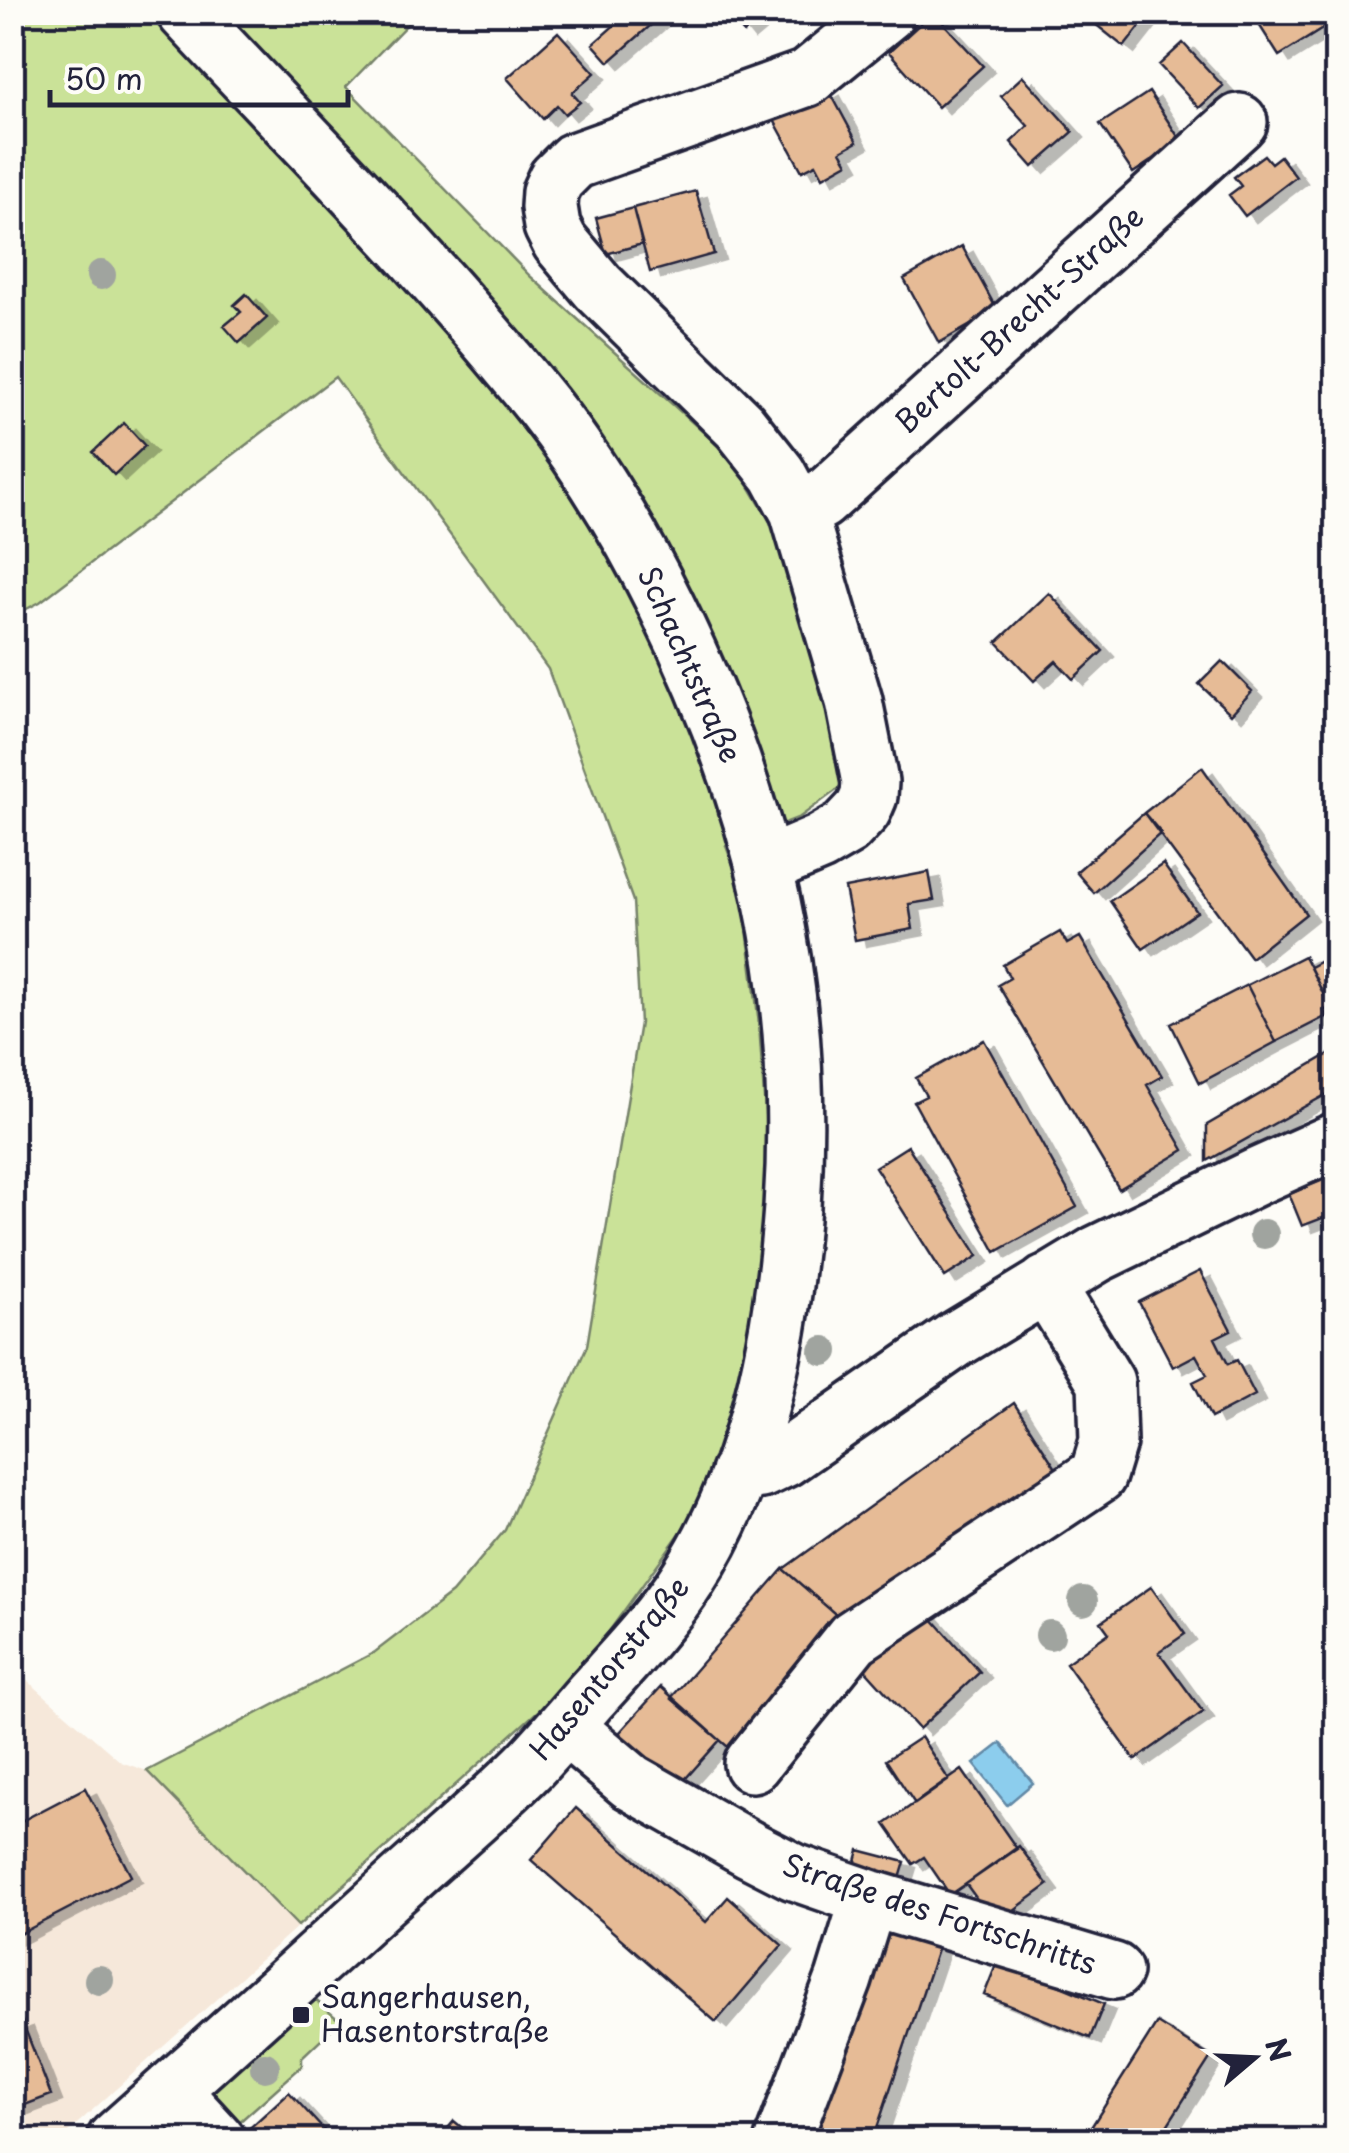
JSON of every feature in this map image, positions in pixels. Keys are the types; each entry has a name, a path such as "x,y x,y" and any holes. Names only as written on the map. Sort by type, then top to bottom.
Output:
{"street":[{"name":"Schachtstraße","path":"185,12 452,300 546,409 636,548 683,638 738,771 764,863 780,941 790,1013 796,1150 780,1310 758,1412 739,1473"},
{"path":"764,863 820,843 846,828 863,810 869,796 868,767 854,701 798,512 778,474 740,426 567,253 552,226 550,192 556,178 574,162 807,78 888,12"},
{"name":"Bertolt-Brecht-Straße","path":"798,512 821,501 1239,122"},
{"path":"739,1473 760,1470 784,1458 970,1331 1129,1237 1336,1141"},
{"path":"752,1764 853,1638 1098,1475 1108,1442 1106,1382 1046,1284"},
{"name":"Hasentorstraße","path":"115,2140 506,1788 566,1726 657,1621 688,1578 739,1473"},
{"name":"Straße des Fortschritts","path":"566,1726 631,1782 751,1850 815,1880 1114,1972"},
{"path":"783,2140 844,1980 870,1898"},
{"path":"171,2090 217,2140"}],"shaded area":[{"path":"12,1667 121,1762 147,1771 298,1926 59,2140 13,2140"}],"green space":[{"path":"13,13 418,13 346,87 530,276 733,459 785,547 849,781 800,817 726,846 742,889 759,1024 770,1186 756,1338 704,1500 576,1677 298,1926 147,1771 375,1652 452,1593 505,1530 587,1346 640,1023 633,901 548,669 335,377 40,602 13,616"},
{"path":"313,1998 340,2021 302,2057 302,2066 227,2133 204,2096"}],"water":[{"path":"1001,1743 1033,1783 1007,1805 974,1764"}],"building":[{"path":"629,12 654,12 659,18 609,62 593,44"},
{"path":"727,12 769,12 744,33"},
{"path":"933,12 983,66 938,107 889,52"},
{"path":"1095,12 1137,12 1146,19 1124,47 1089,19"},
{"path":"1251,12 1326,12 1332,23 1279,56"},
{"path":"558,32 595,73 572,93 580,102 565,114 557,105 543,119 507,78"},
{"path":"1183,43 1223,86 1199,108 1159,65"},
{"path":"1023,76 1073,132 1033,167 1011,142 1028,126 1001,96"},
{"path":"829,90 857,142 841,151 848,163 823,177 816,164 802,171 774,120"},
{"path":"1149,92 1181,141 1133,173 1100,124"},
{"path":"1264,155 1271,163 1280,156 1296,177 1245,216 1229,195 1241,186 1234,177"},
{"path":"696,191 714,254 650,272 633,208"},
{"path":"633,208 642,244 606,254 596,218"},
{"path":"962,246 997,310 939,343 904,279"},
{"path":"246,294 267,318 239,343 224,326 241,312 234,305"},
{"path":"124,423 145,446 114,475 93,452"},
{"path":"1049,593 1103,651 1073,679 1056,661 1034,681 997,642"},
{"path":"1222,661 1252,691 1231,714 1199,684"},
{"path":"1202,767 1306,914 1251,958 1144,813"},
{"path":"1144,813 1161,833 1094,893 1076,872"},
{"path":"1163,864 1197,912 1143,949 1110,901"},
{"path":"929,872 934,900 909,904 913,929 855,940 845,888"},
{"path":"1060,932 1067,944 1080,937 1162,1076 1147,1085 1184,1150 1119,1189 998,985 1010,978 1003,965"},
{"path":"1304,956 1330,1007 1324,1011 1327,1016 1276,1042 1247,985"},
{"path":"1325,959 1336,980 1336,1004 1330,1007 1310,967"},
{"path":"1247,985 1276,1042 1200,1083 1171,1024"},
{"path":"1336,1004 1336,1033 1324,1011"},
{"path":"984,1040 1077,1207 996,1252 914,1102 926,1096 916,1078"},
{"path":"1336,1050 1336,1089 1207,1161 1207,1125"},
{"path":"908,1146 978,1256 945,1277 875,1167"},
{"path":"1328,1178 1336,1213 1302,1226 1289,1194"},
{"path":"1200,1271 1231,1330 1215,1338 1228,1364 1237,1360 1255,1395 1211,1418 1193,1382 1207,1375 1196,1355 1173,1367 1139,1302"},
{"path":"1014,1403 1057,1470 841,1619 783,1569"},
{"path":"783,1569 841,1619 728,1747 671,1698"},
{"path":"1151,1587 1185,1634 1159,1652 1203,1712 1135,1760 1066,1663 1109,1633 1101,1622"},
{"path":"923,1608 980,1672 919,1729 861,1665"},
{"path":"661,1687 720,1740 670,1796 611,1742"},
{"path":"921,1737 949,1780 915,1804 886,1760"},
{"path":"962,1770 1017,1849 950,1895 924,1857 913,1864 885,1824"},
{"path":"85,1788 131,1876 12,1938 12,1826"},
{"path":"576,1808 706,1922 728,1897 782,1945 716,2022 531,1860"},
{"path":"1019,1846 1048,1885 995,1924 966,1884"},
{"path":"859,1850 905,1862 895,1895 850,1883"},
{"path":"886,1913 943,1932 873,2140 809,2140"},
{"path":"998,1960 1104,2004 1090,2038 984,1995"},
{"path":"22,2021 51,2095 12,2110 12,2025"},
{"path":"1157,2023 1211,2057 1158,2140 1083,2140"},
{"path":"289,2092 333,2140 247,2140 242,2135"},
{"path":"454,2121 477,2140 438,2140"}],"place":[{"name":"Sangerhausen, Hasentorstraße","path":"301,2015"}]}
